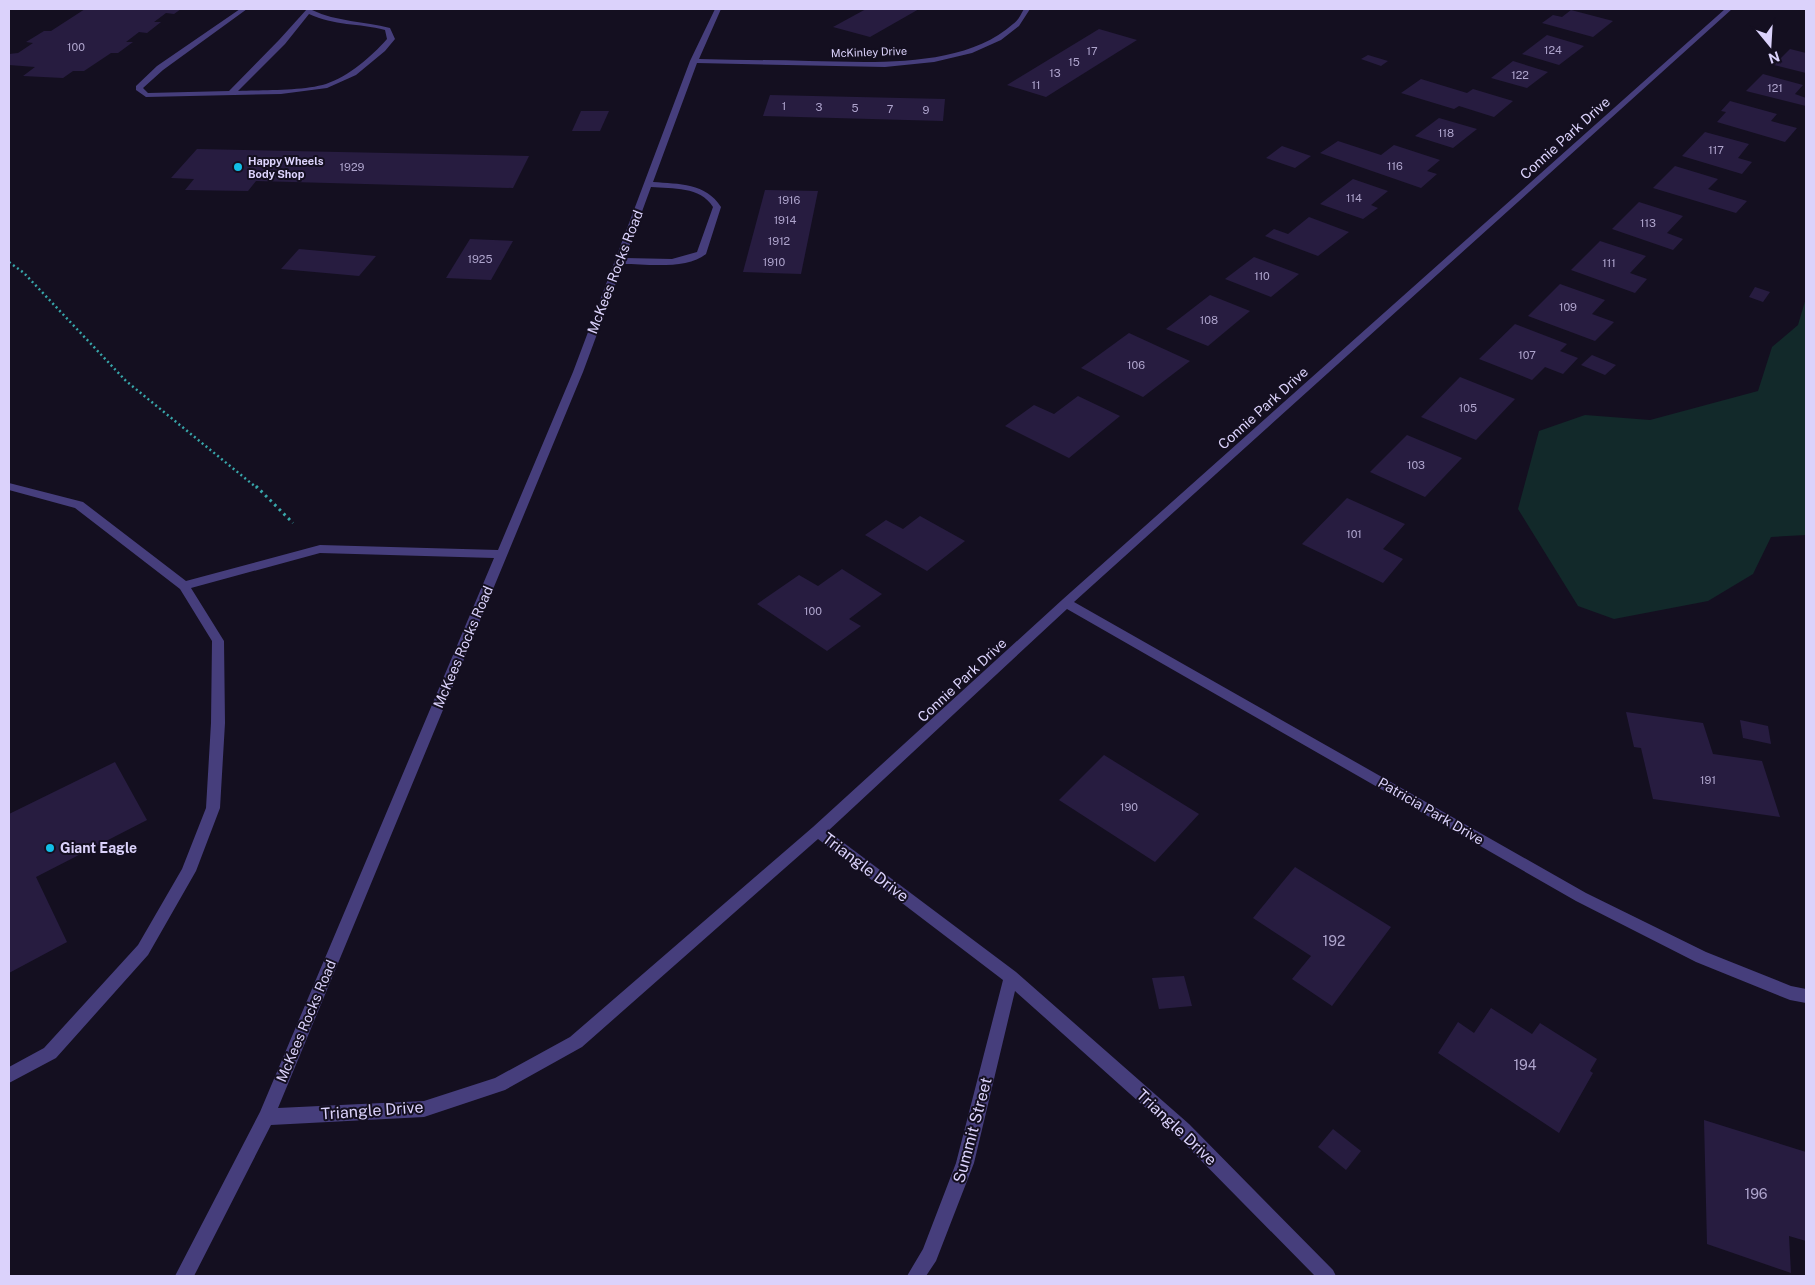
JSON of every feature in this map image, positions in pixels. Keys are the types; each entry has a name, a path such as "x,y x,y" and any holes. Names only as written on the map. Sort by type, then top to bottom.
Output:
{"street":[{"path":"230,94 282,42 309,10 327,20 369,24 388,29 391,39 353,73 327,86 280,92 230,94 146,95 139,88 160,68 244,9"},
{"name":"McKees Rocks Road","path":"184,1276 266,1117 578,372 694,61 718,9"},
{"name":"McKinley Drive","path":"694,61 885,65 934,60 969,51 998,38 1017,25 1026,9"},
{"name":"Connie Park Drive","path":"818,831 1066,603 1729,9"},
{"path":"620,261 678,261 692,259 701,254 717,207 713,199 701,190 649,184"},
{"path":"9,486 80,505 184,586 218,641 218,723 213,808 189,871 143,950 50,1053 9,1075"},
{"path":"184,586 320,549 502,554"},
{"name":"Patricia Park Drive","path":"1066,603 1581,897 1701,957 1790,993 1806,996"},
{"name":"Triangle Drive","path":"266,1117 424,1109 499,1085 576,1042 818,831 1011,977 1183,1130 1327,1276"},
{"name":"Summit Street","path":"916,1276 930,1255 966,1163 1011,977"}],"path":[{"path":"9,262 24,273 126,381 250,480 320,549"}],"green space":[{"path":"1806,298 1806,535 1771,537 1753,574 1708,601 1614,619 1578,606 1518,509 1539,431 1585,415 1650,420 1758,391 1772,347 1798,325"}],"building":[{"path":"85,9 181,9 174,14 166,13 154,22 161,22 147,33 139,32 126,42 133,42 118,53 111,53 84,71 73,71 63,78 23,76 35,67 9,65 9,54 18,53 33,43 26,42 44,31 51,31"},
{"path":"866,9 919,9 870,37 833,27"},
{"path":"1571,10 1613,21 1593,37 1542,23 1553,15 1562,17"},
{"path":"1099,29 1137,40 1046,97 1007,85"},
{"path":"1547,35 1584,46 1559,65 1522,54"},
{"path":"1790,49 1806,53 1806,73 1774,65"},
{"path":"1368,55 1388,61 1381,66 1361,59"},
{"path":"1513,61 1548,72 1527,88 1491,78"},
{"path":"1763,74 1803,85 1795,94 1806,98 1806,106 1746,91"},
{"path":"1421,79 1467,93 1473,89 1513,101 1494,117 1459,106 1454,109 1401,93"},
{"path":"770,95 945,99 943,121 763,116"},
{"path":"1730,101 1777,114 1771,121 1797,128 1785,142 1717,122 1726,112 1721,111"},
{"path":"581,111 609,111 600,131 572,131"},
{"path":"1439,118 1477,129 1453,148 1415,136"},
{"path":"1705,132 1749,144 1738,158 1752,162 1742,174 1682,156"},
{"path":"1338,141 1381,155 1394,145 1440,160 1427,171 1437,174 1421,188 1320,153"},
{"path":"1282,146 1311,156 1295,168 1266,158"},
{"path":"197,149 529,156 513,188 256,181 248,191 185,190 194,179 171,178"},
{"path":"1675,166 1718,179 1708,189 1747,201 1736,213 1653,188"},
{"path":"1353,179 1388,191 1371,205 1378,208 1363,219 1320,204"},
{"path":"765,190 818,191 801,274 743,272"},
{"path":"1639,202 1683,216 1667,233 1683,239 1673,250 1612,229"},
{"path":"1309,217 1349,232 1318,256 1265,236 1274,229 1288,234"},
{"path":"470,239 513,241 491,280 446,278"},
{"path":"1600,241 1646,256 1630,273 1647,279 1635,293 1571,270"},
{"path":"299,249 376,256 359,276 281,269"},
{"path":"1254,257 1299,274 1271,297 1225,279"},
{"path":"1560,284 1605,300 1592,314 1614,322 1595,341 1528,316"},
{"path":"1755,287 1770,292 1763,302 1749,297"},
{"path":"1210,295 1250,311 1208,346 1166,329"},
{"path":"1515,324 1567,344 1560,351 1578,358 1563,374 1545,367 1532,380 1479,359"},
{"path":"1129,333 1190,361 1143,397 1081,368"},
{"path":"1592,355 1616,365 1605,375 1581,365"},
{"path":"1460,377 1515,399 1476,440 1421,417"},
{"path":"1078,396 1120,416 1069,458 1005,426 1034,405 1054,414"},
{"path":"1407,435 1462,458 1425,497 1370,472"},
{"path":"1347,498 1405,524 1383,549 1403,559 1383,583 1302,544"},
{"path":"920,516 965,541 927,571 865,535 886,520 903,529"},
{"path":"842,569 882,594 849,619 861,626 827,651 757,604 799,575 818,586"},
{"path":"1626,712 1703,723 1713,754 1762,761 1780,817 1653,799 1641,748 1634,747"},
{"path":"1740,720 1768,726 1771,744 1743,738"},
{"path":"1104,755 1199,814 1155,862 1059,800"},
{"name":"Giant Eagle","path":"115,762 147,820 36,877 67,942 9,973 9,814"},
{"path":"1295,867 1391,927 1332,1006 1292,979 1311,956 1253,918"},
{"path":"1184,976 1192,1006 1159,1009 1152,978"},
{"path":"1491,1008 1532,1034 1540,1023 1597,1059 1590,1071 1593,1073 1559,1133 1438,1053 1458,1022 1474,1033"},
{"path":"1704,1120 1806,1152 1806,1241 1789,1236 1791,1273 1707,1244"},
{"path":"1333,1129 1361,1151 1346,1170 1318,1147"}],"place":[{"name":"Happy Wheels Body Shop","path":"238,167"},
{"name":"Giant Eagle","path":"50,848"}]}
